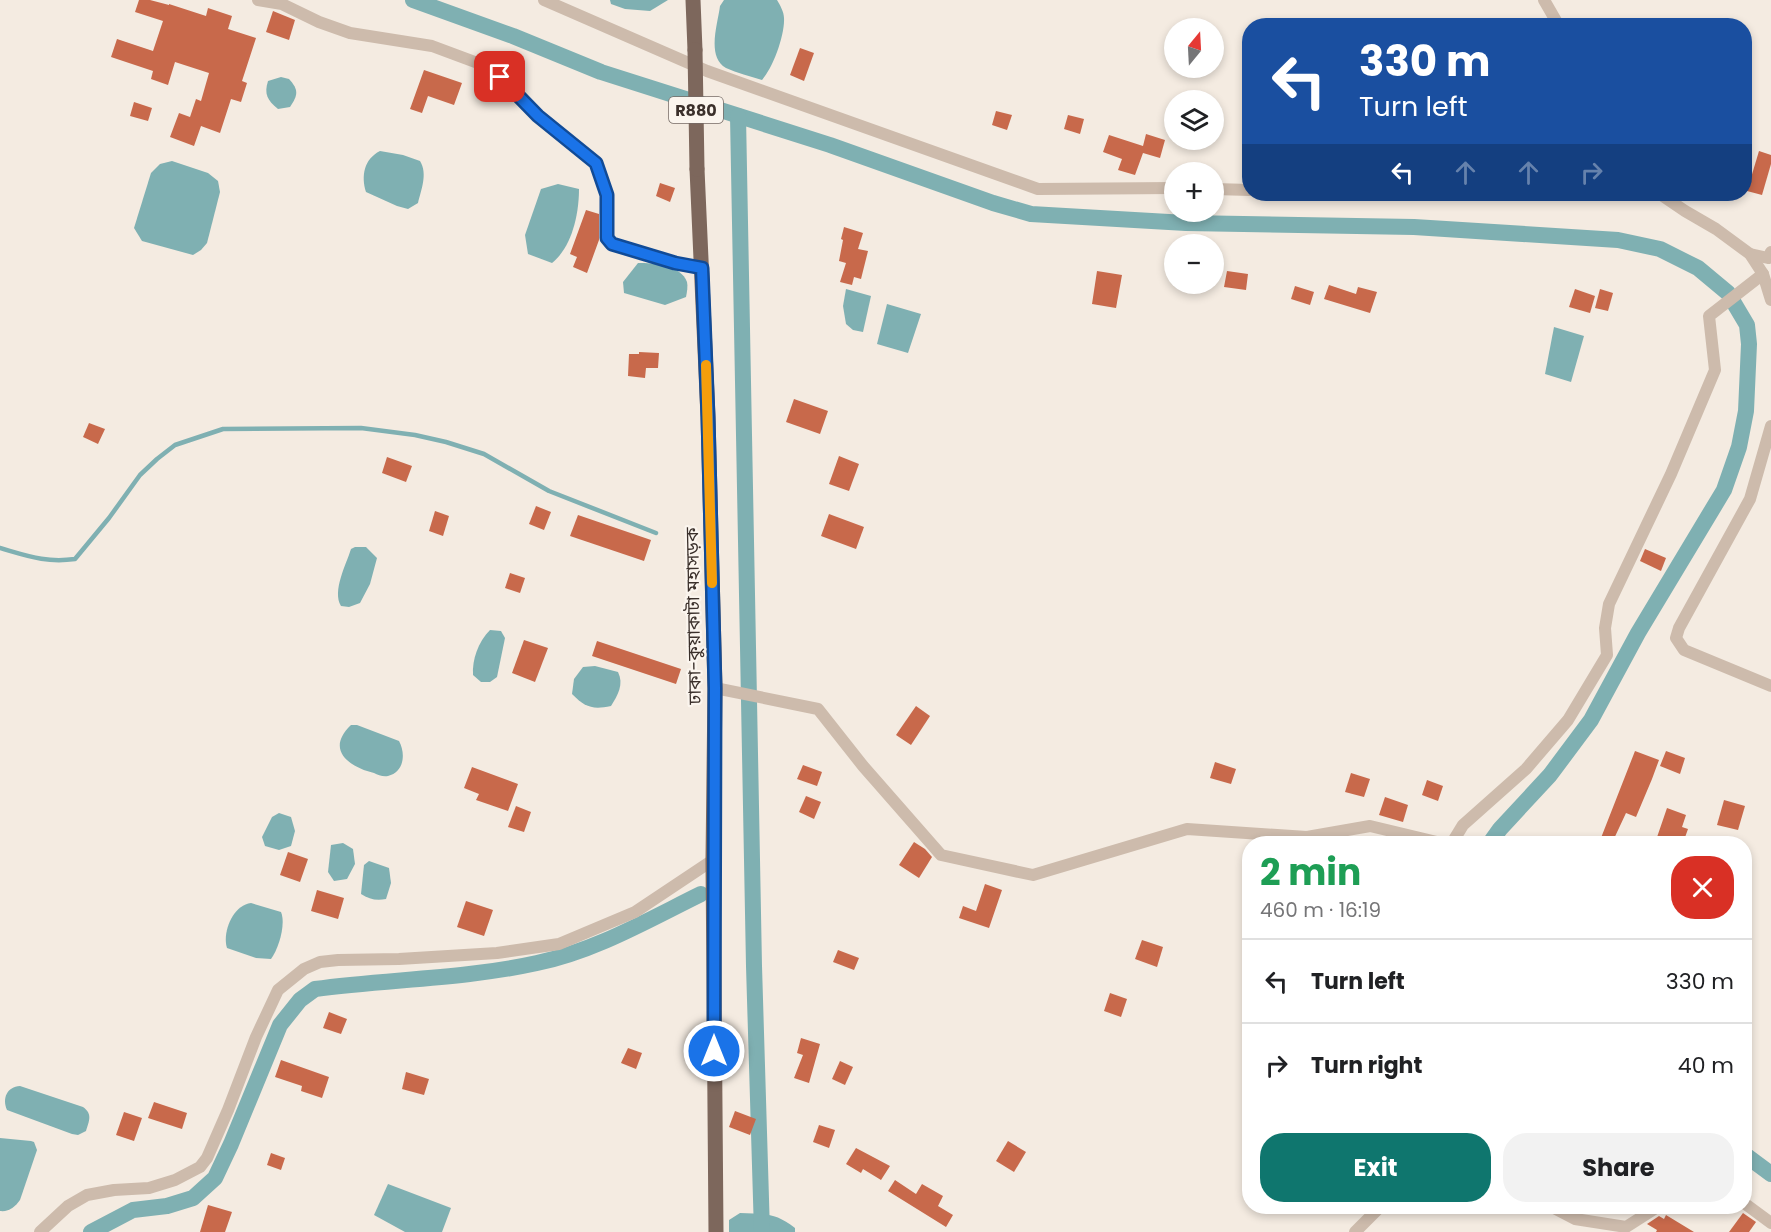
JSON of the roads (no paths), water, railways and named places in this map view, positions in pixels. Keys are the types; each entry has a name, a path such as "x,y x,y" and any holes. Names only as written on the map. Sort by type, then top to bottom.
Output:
{"main road":[{"name":"ঢাকা-কুয়াকাটা মহাসড়ক","path":"693,0 715,688 713,860 716,1232"}],"street":[{"path":"258,0 282,4 350,33 432,46 483,65 500,77 538,116 596,163 607,195 607,238 612,244 675,263 702,268"},
{"path":"544,0 707,71 1038,189 1164,188"},
{"path":"1544,0 1554,18"},
{"path":"1224,189 1242,190"},
{"path":"1670,201 1716,229 1750,254 1762,274 1771,300"},
{"path":"1750,254 1768,258 1771,252"},
{"path":"1456,836 1463,825 1526,769 1568,720 1606,655 1605,628 1609,604 1671,474 1715,370 1710,316 1762,274"},
{"path":"1771,426 1750,499 1689,608 1676,638 1684,650 1771,686"},
{"path":"715,688 818,710 863,766 941,855 952,858 1033,875 1187,829 1292,836"},
{"path":"1313,836 1370,826 1412,836"},
{"path":"40,1232 68,1206 87,1195 114,1190 149,1188 175,1180 200,1167 207,1158 256,1037 278,990 304,969 320,962 338,960 497,953 559,944 635,912 713,860"},
{"path":"1752,1209 1771,1223"},
{"path":"1355,1232 1373,1214"},
{"path":"1567,1214 1575,1218 1626,1227 1646,1214"}],"water":[{"path":"610,0 668,0 650,11 625,9 611,4"},
{"path":"724,0 777,0 781,6 784,25 780,42 774,60 762,80 726,68 716,56 716,30 720,6"},
{"path":"281,77 289,79 296,93 290,107 278,109 269,100 266,90 268,81"},
{"path":"380,151 420,161 424,177 418,203 408,209 366,192 365,168 370,159"},
{"path":"172,161 208,173 218,181 220,192 207,243 193,255 142,241 134,228 151,173 160,164"},
{"path":"558,184 579,189 579,199 576,219 569,239 565,248 552,263 528,254 525,235 541,189"},
{"path":"638,263 659,265 679,272 687,282 686,297 665,305 624,293 623,282"},
{"path":"846,289 871,296 863,332 853,330 846,324 843,306"},
{"path":"887,304 921,314 908,353 877,344"},
{"path":"1554,327 1584,336 1571,382 1545,374"},
{"path":"366,547 377,558 370,584 360,603 349,607 341,606 339,586 351,549"},
{"path":"490,630 501,631 505,638 497,677 490,682 481,682 473,675 474,663 479,646"},
{"path":"595,666 618,672 620,676 618,694 611,706 599,708 589,706 572,694 574,679 583,667"},
{"path":"351,725 357,725 399,741 403,757 397,771 388,776 382,776 356,766 343,756 340,742 343,734"},
{"path":"279,813 291,817 295,831 291,846 279,850 265,846 262,837 272,817"},
{"path":"343,843 353,849 355,864 347,879 334,881 328,872 331,845"},
{"path":"369,861 389,868 391,883 386,899 373,899 361,894 364,865"},
{"path":"251,903 281,912 283,923 281,936 271,959 256,958 227,948 226,934 230,920 239,909"},
{"path":"20,1086 83,1107 89,1115 86,1131 78,1135 72,1134 7,1110 5,1097 12,1088"},
{"path":"0,1138 31,1141 34,1142 37,1150 20,1200 6,1211 0,1211"},
{"path":"388,1184 451,1208 442,1232 405,1232 374,1215"},
{"path":"740,1213 775,1216 795,1228 795,1232 729,1232 729,1220"}],"waterway":[{"path":"413,0 513,36 601,72 830,145 993,203 1031,214 1186,223 1414,227 1618,240 1660,249 1698,268 1728,293 1747,325 1749,344 1746,411 1739,447 1724,490 1638,633 1591,720 1550,775 1495,836"},
{"path":"738,116 754,966 762,1232"},
{"path":"0,548 46,559 75,559 140,475 157,459 175,445 223,429 361,428 415,435 446,442 484,454 549,491 656,533"},
{"path":"91,1232 133,1210 167,1206 193,1198 215,1178 280,1025 300,1000 315,989 455,976 559,958 600,943 701,894"},
{"path":"1752,1160 1771,1174"}]}
